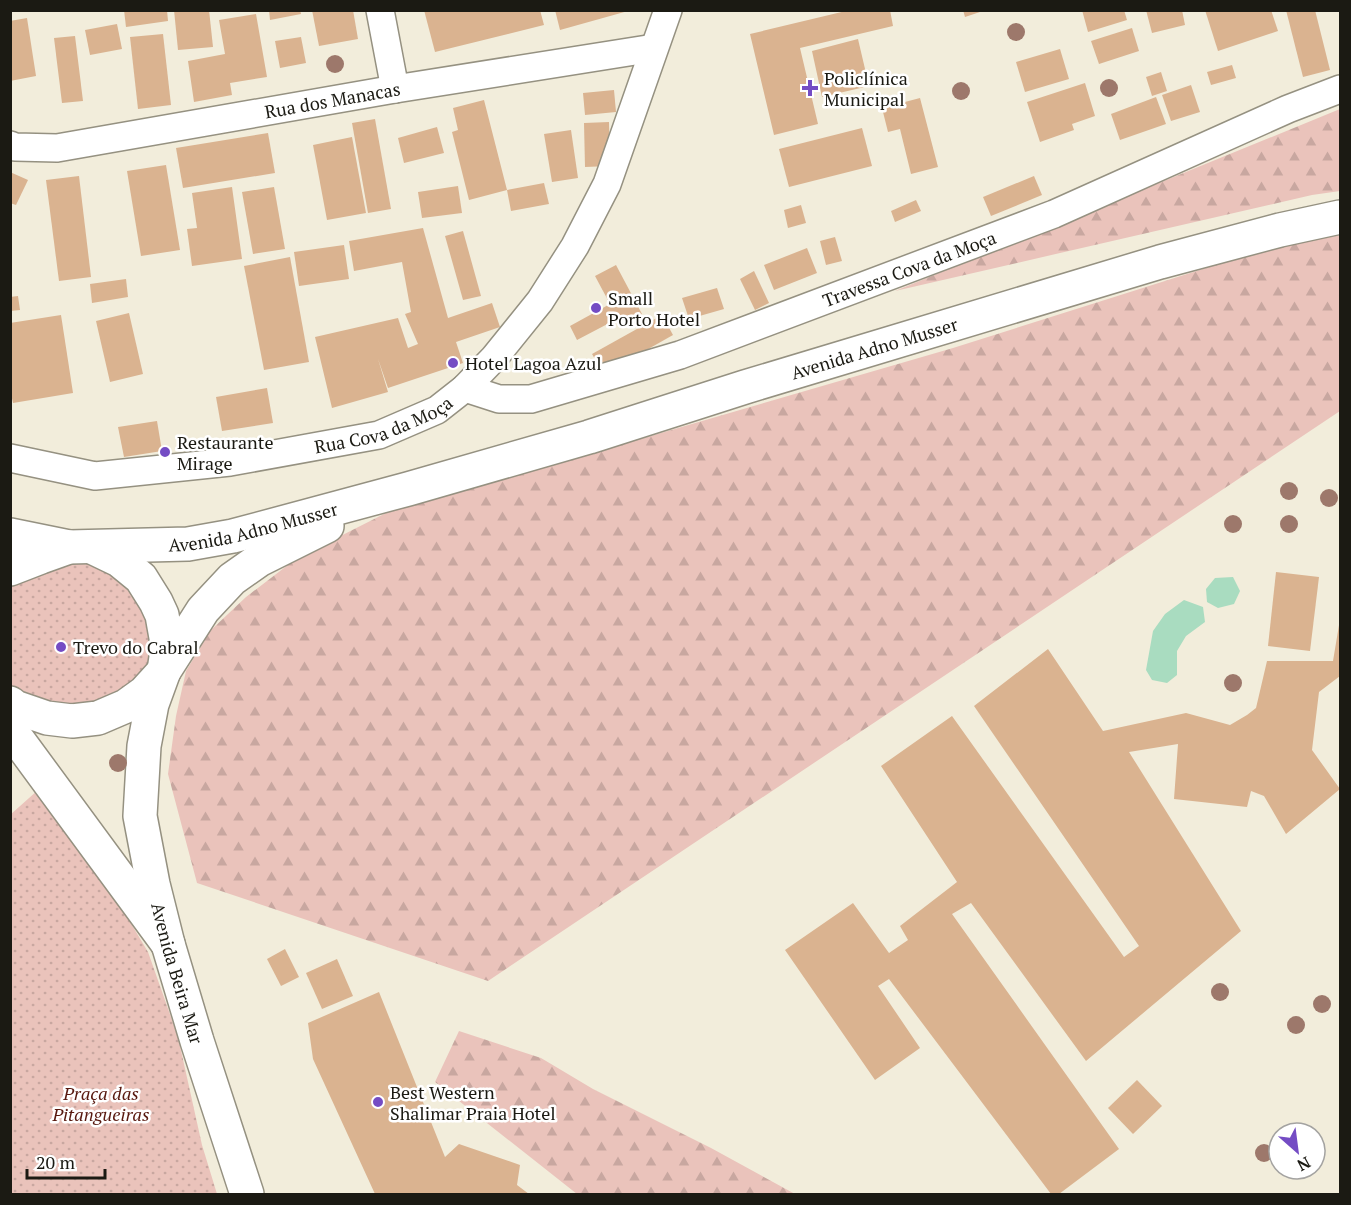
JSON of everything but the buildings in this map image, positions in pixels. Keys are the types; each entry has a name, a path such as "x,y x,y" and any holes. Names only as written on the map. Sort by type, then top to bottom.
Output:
{"main road":[{"name":"Avenida Adno Musser","path":"82,548 188,544 233,536 590,437 745,387 1160,262 1280,230 1341,217"},
{"name":"Avenida Adno Musser","path":"164,671 203,610 232,579 259,560 301,538 408,489"},
{"path":"10,535 107,553 131,569 153,596 162,615 167,643 164,671 144,693 126,706 98,718 72,721 47,718 15,707 10,703"},
{"path":"10,569 41,556 82,548"},
{"name":"Avenida Beira Mar","path":"164,671 152,704 144,746 140,816 153,884 168,944 247,1194"},
{"path":"10,729 168,944"}],"street":[{"path":"380,10 395,89"},
{"name":"Rua Cova da Moça","path":"10,458 94,476 230,462 379,435 437,410 465,388 494,358 540,301 575,246 607,184 668,10"},
{"name":"Rua dos Manacas","path":"10,145 57,148 395,89 654,48"},
{"name":"Travessa Cova da Moça","path":"465,388 499,399 531,399 680,355 1054,214 1288,109 1341,89"}],"green space":[{"path":"1340,109 1340,191 1312,195 895,291"},
{"path":"1340,235 1340,411 488,981 197,883 168,774 176,716 186,671 210,631 246,597 297,558 386,513 953,348 1260,251"},
{"path":"93,554 151,611 152,672 95,716 23,700 11,686 11,578"},
{"name":"Praça das Pitangueiras","path":"38,790 117,900 148,952 178,1037 202,1145 217,1194 11,1194 10,815"},
{"path":"459,1031 541,1058 593,1089 711,1148 795,1194 577,1194 435,1082"}],"shaded area":[{"path":"1233,577 1240,591 1234,604 1218,608 1207,602 1206,589 1215,578"},
{"path":"1184,600 1203,607 1205,622 1186,636 1177,651 1177,675 1167,683 1152,680 1146,670 1153,631 1165,614"}],"place":[{"name":"Policlínica Municipal","path":"810,88"},
{"name":"Small Porto Hotel","path":"596,308"},
{"name":"Hotel Lagoa Azul","path":"453,363"},
{"name":"Restaurante Mirage","path":"165,452"},
{"name":"Trevo do Cabral","path":"61,647"},
{"name":"Best Western Shalimar Praia Hotel","path":"378,1102"}]}
